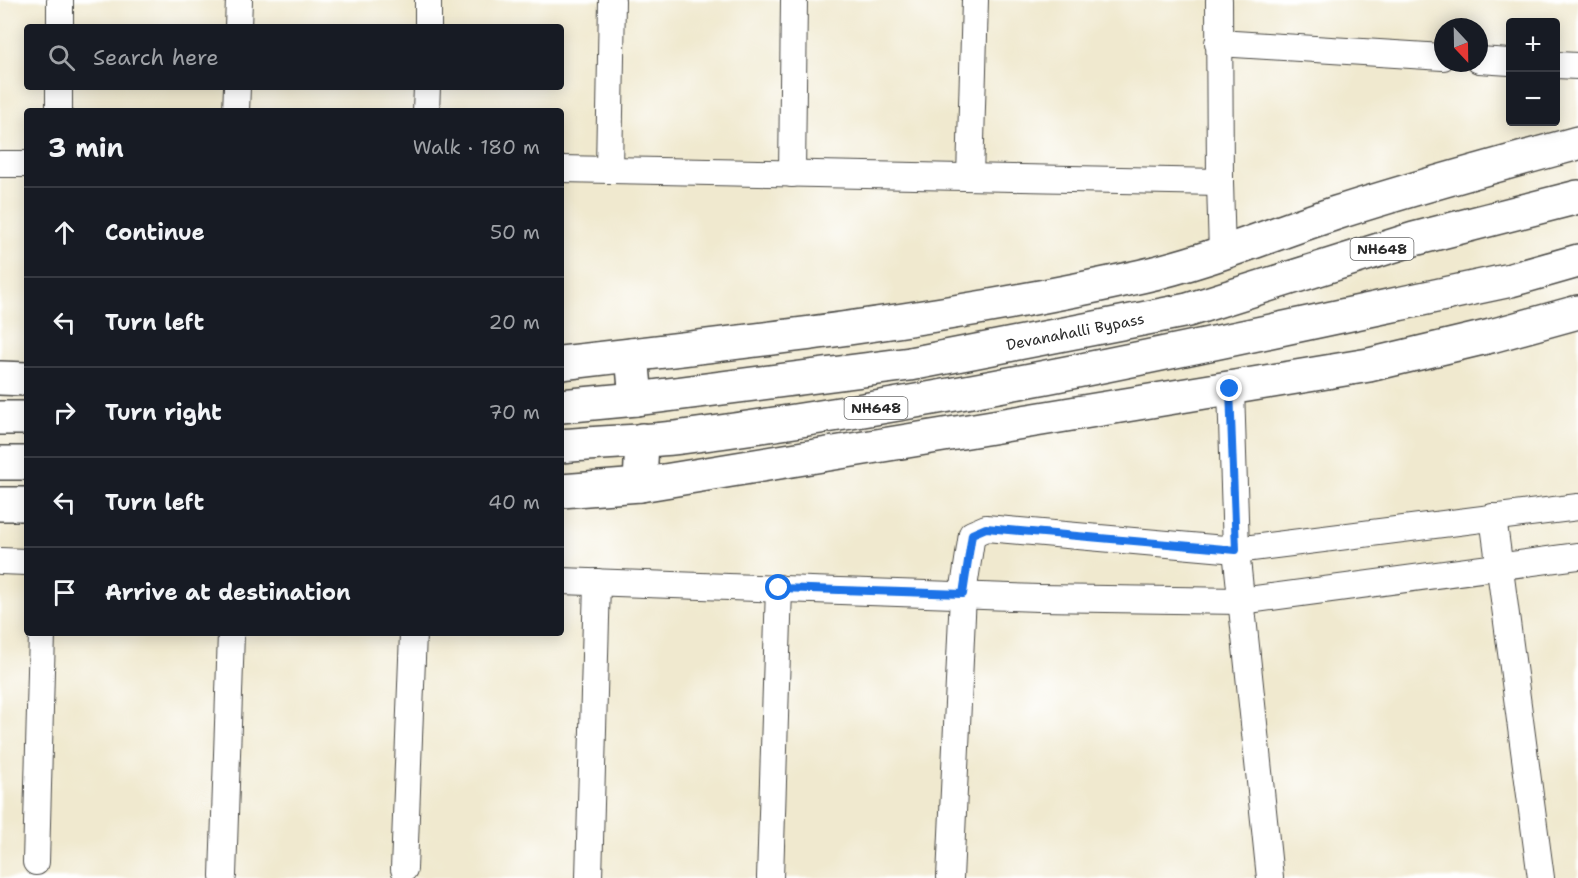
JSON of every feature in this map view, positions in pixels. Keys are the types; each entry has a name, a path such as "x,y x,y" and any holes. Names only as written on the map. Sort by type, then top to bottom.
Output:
{"main road":[{"path":"564,363 821,333 1003,305 1144,275 1222,254 1334,213 1578,143"},
{"name":"Devanahalli Bypass","path":"564,405 636,399 910,364 1188,310 1414,239 1578,196"},
{"name":"NH648","path":"564,446 687,436 932,400 1511,280 1578,261"},
{"path":"564,491 640,484 1369,365 1491,336 1578,312"},
{"path":"632,355 636,399"},
{"path":"0,378 24,379"},
{"path":"0,417 24,418"},
{"path":"640,484 642,440"},
{"path":"0,463 24,463"},
{"path":"0,504 24,504"}],"street":[{"path":"60,0 60,24"},
{"path":"238,24 239,0"},
{"path":"428,0 428,24"},
{"path":"609,170 612,0"},
{"path":"792,174 794,0"},
{"path":"970,177 975,0"},
{"path":"1219,0 1222,254"},
{"path":"1218,43 1434,56"},
{"path":"1488,61 1506,62"},
{"path":"1560,65 1578,66"},
{"path":"59,90 59,108"},
{"path":"236,108 237,90"},
{"path":"426,108 427,90"},
{"path":"0,164 24,164"},
{"path":"564,169 1220,182"},
{"path":"1230,389 1236,550 1270,878"},
{"path":"950,878 963,594 972,534 986,528 1236,550 1578,507"},
{"path":"1493,517 1541,878"},
{"path":"564,581 1039,598 1241,601 1578,556"},
{"path":"0,561 24,562"},
{"path":"589,878 597,582"},
{"path":"770,878 779,588"},
{"path":"36,862 42,636"},
{"path":"223,876 231,636"},
{"path":"404,869 413,636"}],"route":[{"path":"779,588 963,594 972,534 986,528 1236,550 1230,389"}]}
